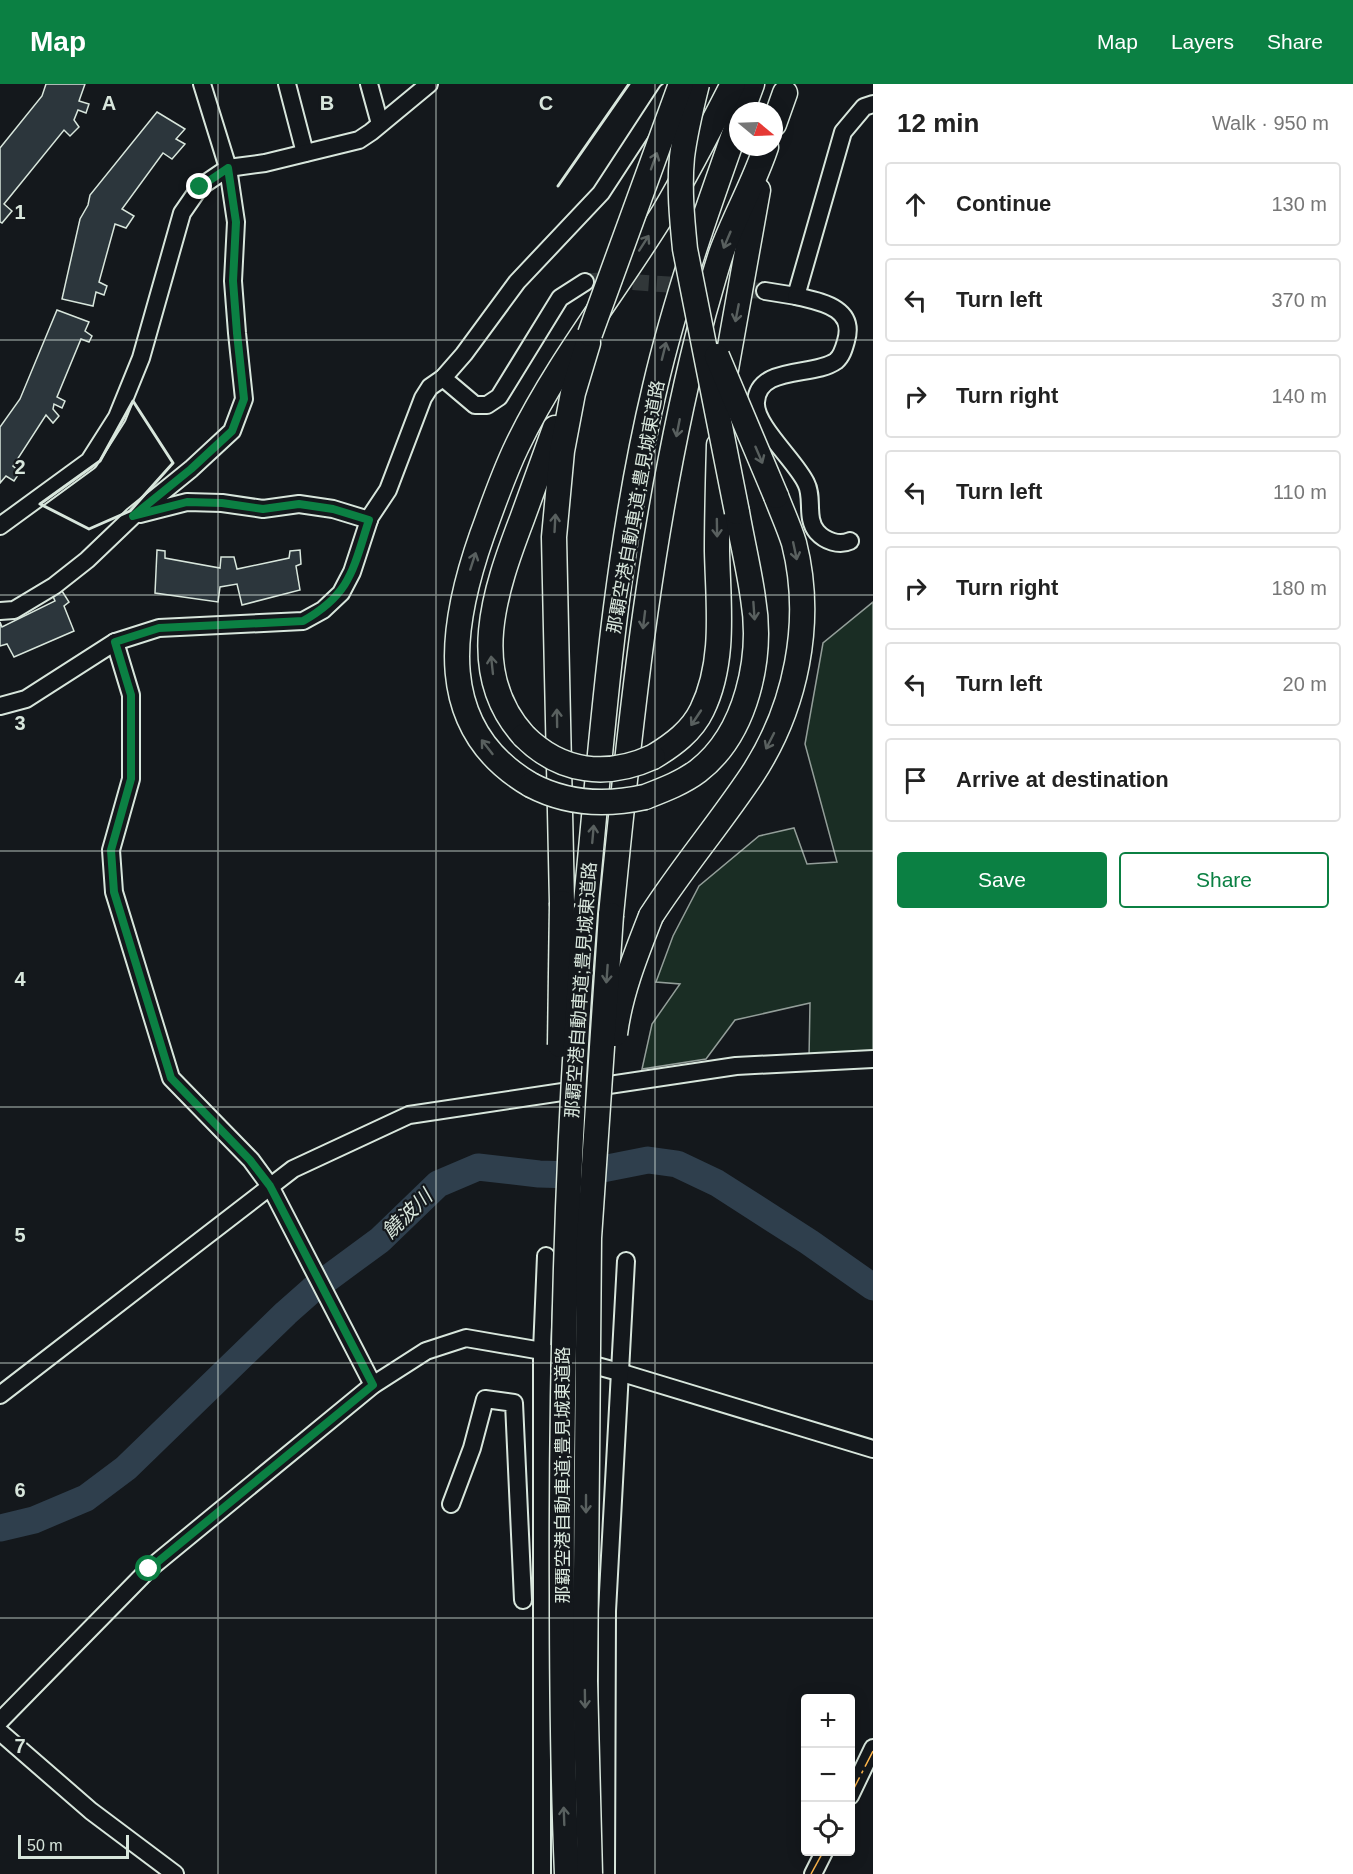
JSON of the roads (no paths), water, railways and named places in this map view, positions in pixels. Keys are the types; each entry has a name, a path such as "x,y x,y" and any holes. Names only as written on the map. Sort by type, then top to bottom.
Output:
{"highway":[{"path":"679,84 496,592 490,645 492,672 504,710 524,736 547,755 579,768 618,769 637,765 672,746 695,722 711,689 719,643 717,510 721,396 764,156"},
{"path":"697,84 684,146 681,190 685,249 754,599 753,667 737,720 726,740 707,763 676,785 645,797 614,803 585,802 553,795 509,771 489,751 472,725 463,704 456,655 463,595 500,485 518,445 571,354 664,212 695,158 733,84"},
{"path":"745,102 752,84"},
{"path":"781,102 784,93"},
{"name":"那覇空港自動車道;豊見城東道路","path":"567,1874 563,1779 561,1479 570,1126 585,913 616,611 636,484 654,389 672,318 729,149"},
{"name":"那覇空港自動車道;豊見城東道路","path":"590,1874 585,1681 589,1238 611,915 646,603 682,408 722,251 762,156"},
{"path":"586,1457 597,1349 612,1059 617,1017 634,959 651,916 672,883 752,774 784,712 801,628 802,598 793,542 776,496 719,363 697,303"},
{"path":"564,1329 559,1104 562,903 554,593 557,492 568,418 590,334"}],"street":[{"path":"0,611 14,610 54,586 87,560 133,516 191,469 232,431 244,399 233,281 236,222 228,168 202,84"},
{"path":"286,84 305,153"},
{"path":"369,84 380,124"},
{"path":"0,526 89,461 117,417 141,358 182,213 200,187 228,168 264,163 358,140 429,84"},
{"path":"0,706 26,699 115,642 159,628 303,621 323,610 341,593 352,572 369,520 388,490 423,398 430,387 443,378 464,354 517,282 601,194 667,92 679,84"},
{"path":"796,296 843,132 864,107 873,104"},
{"path":"443,378 475,405 487,405 499,397 560,298 585,282"},
{"path":"765,291 831,305 844,316 848,335 843,352 836,361 816,369 771,378 761,388 756,401 757,415 807,484 812,523 818,532 829,541 843,544 850,542"},
{"path":"133,516 187,502 222,503 263,509 299,504 333,509 369,520"},
{"path":"115,642 131,695 131,779 111,850 114,892 171,1078 250,1160 270,1186 373,1385"},
{"path":"0,1395 293,1169 409,1115 736,1066 873,1059"},
{"path":"542,1874 542,1351 546,1256"},
{"path":"606,1874 607,1611 626,1261"},
{"path":"0,1721 149,1569 373,1385 426,1351 466,1338 542,1351 620,1372 873,1449"},
{"path":"451,1504 472,1448 485,1399 514,1404 523,1600"},
{"path":"542,1609 607,1611"},
{"path":"0,1732 91,1811 175,1874"},
{"path":"855,1786 873,1748"},
{"path":"813,1874 822,1856"}],"waterway":[{"name":"饒波川","path":"0,1528 34,1520 86,1498 126,1468 312,1290 380,1240 438,1184 478,1167 539,1174 572,1175 648,1160 677,1164 717,1183 809,1242 873,1287"}],"tunnel":[{"path":"585,282 602,280 765,291"}]}
